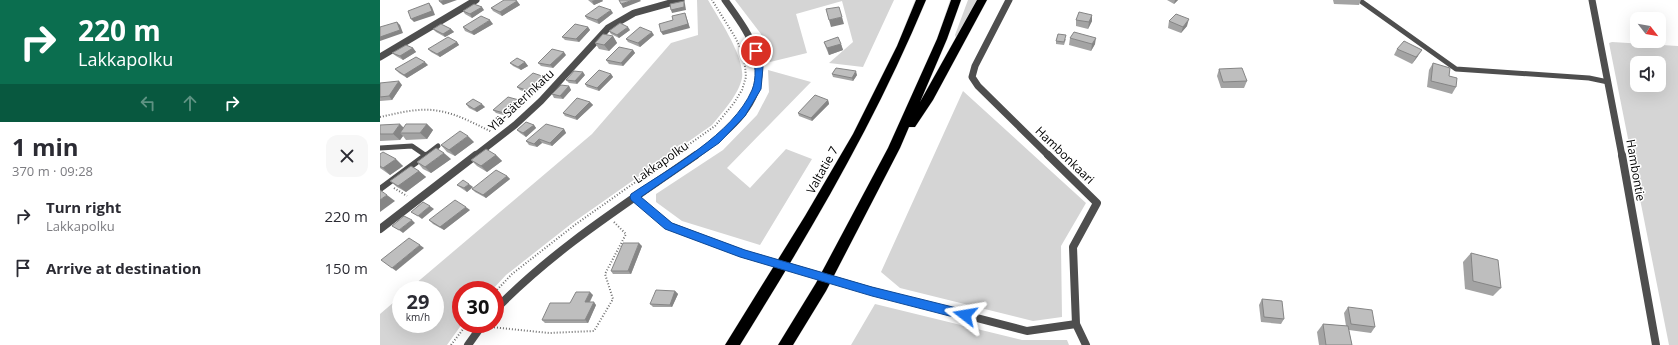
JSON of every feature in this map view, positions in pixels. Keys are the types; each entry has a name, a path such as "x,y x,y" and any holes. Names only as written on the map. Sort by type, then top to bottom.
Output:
{"highway":[{"name":"Valtatie 7","path":"732,345 813,217 869,117 909,31 921,0"},
{"path":"785,345 821,287 894,148 942,39 956,0"},
{"path":"894,148 927,100 982,0"}],"street":[{"path":"380,57 476,0"},
{"name":"Ylä-Säterinkatu","path":"380,229 515,126 542,101 608,28 637,11 681,0"},
{"name":"Lakkapolku","path":"504,301 531,275 569,244 716,141 742,114 756,89 759,67 756,51 725,0"},
{"name":"Hambonkaari","path":"1009,0 975,66 972,77 978,86 1097,203 1073,247 1076,324 1086,345"},
{"name":"Hambontie","path":"1592,0 1656,345"},
{"path":"634,197 669,226 744,254 872,291 1027,331 1076,324"},
{"path":"468,345 477,333"}],"lane":[{"path":"1362,2 1456,68 1589,78 1608,82"},
{"path":"380,148 412,146 425,155"},
{"path":"380,189 438,146"}],"path":[{"path":"504,282 512,274 570,229 715,126 729,111 746,78 745,62 742,51 712,0"},
{"path":"380,117 422,110 439,111 451,114 498,135"},
{"path":"386,184 414,199"},
{"path":"504,328 549,333 594,331 613,299 605,274 626,234 608,216"},
{"path":"451,345 460,333"}],"shaded area":[{"path":"697,0 708,0 730,38 740,60 742,69 742,78 737,90 730,103 712,125 571,224 500,281 452,281 452,333 456,333 447,345 380,345 380,314 392,304 392,333 444,333 444,281 419,281 592,134 671,43 698,35"},
{"path":"735,0 894,0 863,67 829,63 853,42 842,1 796,14 807,53 770,62 761,34"},
{"path":"968,0 978,0 956,38 955,35"},
{"path":"1612,42 1630,43 1630,48 1666,48 1666,45 1678,46 1678,345 1669,345 1609,43"},
{"path":"768,70 811,82 727,168 750,188 786,149 812,159 760,245 682,221 656,202 656,194 723,150 757,115 769,92"},
{"path":"963,91 1086,203 1061,246 1062,317 1033,321 900,288 881,272"},
{"path":"875,304 1022,340 1067,340 1069,345 851,345"}],"building":[{"path":"504,0 517,1 500,12 491,8"},
{"path":"619,0 633,0 621,4"},
{"path":"684,1 684,7 671,10 670,4"},
{"path":"429,3 432,11 411,19 408,11"},
{"path":"474,4 482,7 470,14 463,11"},
{"path":"599,6 611,10 597,20 585,16"},
{"path":"839,7 842,17 829,20 826,9"},
{"path":"1079,12 1092,15 1089,22 1076,20"},
{"path":"685,13 688,24 661,32 659,24 673,20 672,16"},
{"path":"1176,14 1189,19 1183,27 1169,21"},
{"path":"481,16 490,20 471,32 463,27"},
{"path":"397,22 400,30 380,37 380,27"},
{"path":"620,23 628,27 617,35 609,31"},
{"path":"441,24 451,29 443,34 433,29"},
{"path":"575,24 588,27 576,39 562,37"},
{"path":"640,27 652,32 638,43 626,39"},
{"path":"1074,32 1096,38 1092,44 1070,38"},
{"path":"603,34 613,36 604,45 595,43"},
{"path":"1058,34 1066,35 1064,42 1056,41"},
{"path":"448,37 457,42 437,54 428,49"},
{"path":"838,37 841,44 827,48 824,42"},
{"path":"1404,41 1422,50 1416,57 1397,49"},
{"path":"406,45 413,48 400,56 392,53"},
{"path":"619,47 633,50 621,63 606,60"},
{"path":"552,49 564,52 550,65 538,63"},
{"path":"416,57 425,62 404,75 395,69"},
{"path":"517,58 525,62 518,67 510,63"},
{"path":"1433,63 1450,68 1449,76 1457,78 1456,87 1431,81"},
{"path":"836,68 856,71 852,78 832,74"},
{"path":"1242,68 1247,81 1223,82 1219,69"},
{"path":"599,70 611,74 597,88 585,84"},
{"path":"574,71 583,72 575,81 566,80"},
{"path":"533,73 545,77 529,91 517,87"},
{"path":"399,81 389,96 380,97 380,83"},
{"path":"561,85 569,86 560,96 552,94"},
{"path":"815,95 828,100 811,118 798,113"},
{"path":"508,97 519,100 504,113 493,110"},
{"path":"577,98 590,102 575,117 563,113"},
{"path":"473,99 482,104 474,109 466,104"},
{"path":"526,122 534,125 523,133 517,130"},
{"path":"400,124 393,134 380,134 380,125"},
{"path":"406,124 427,124 420,133 400,133"},
{"path":"546,124 564,129 550,143 539,139 534,144 526,141"},
{"path":"460,131 468,136 449,150 441,145"},
{"path":"436,148 444,153 425,167 417,162"},
{"path":"486,149 496,155 481,166 471,160"},
{"path":"383,152 396,159 383,168 380,166 380,154"},
{"path":"411,166 419,171 398,186 390,181"},
{"path":"496,170 507,176 483,195 472,189"},
{"path":"463,180 469,184 464,188 457,185"},
{"path":"380,190 387,195 380,200"},
{"path":"455,200 466,207 440,227 429,220"},
{"path":"423,202 430,206 418,216 411,212"},
{"path":"404,216 412,220 399,230 392,226"},
{"path":"409,238 420,245 392,268 381,260"},
{"path":"623,243 639,243 628,271 611,271"},
{"path":"1471,253 1498,260 1501,288 1473,281"},
{"path":"656,290 675,291 670,305 650,304"},
{"path":"576,292 590,292 585,302 594,302 585,320 542,320 550,303 570,303"},
{"path":"1262,299 1282,301 1284,319 1264,317"},
{"path":"1348,307 1372,310 1375,327 1351,324"},
{"path":"1323,324 1348,326 1352,345 1326,345"}],"route":[{"path":"756,51 759,67 759,78 756,89 742,114 732,126 716,141 634,197 669,226 693,236 744,254 872,291 965,315"}]}
